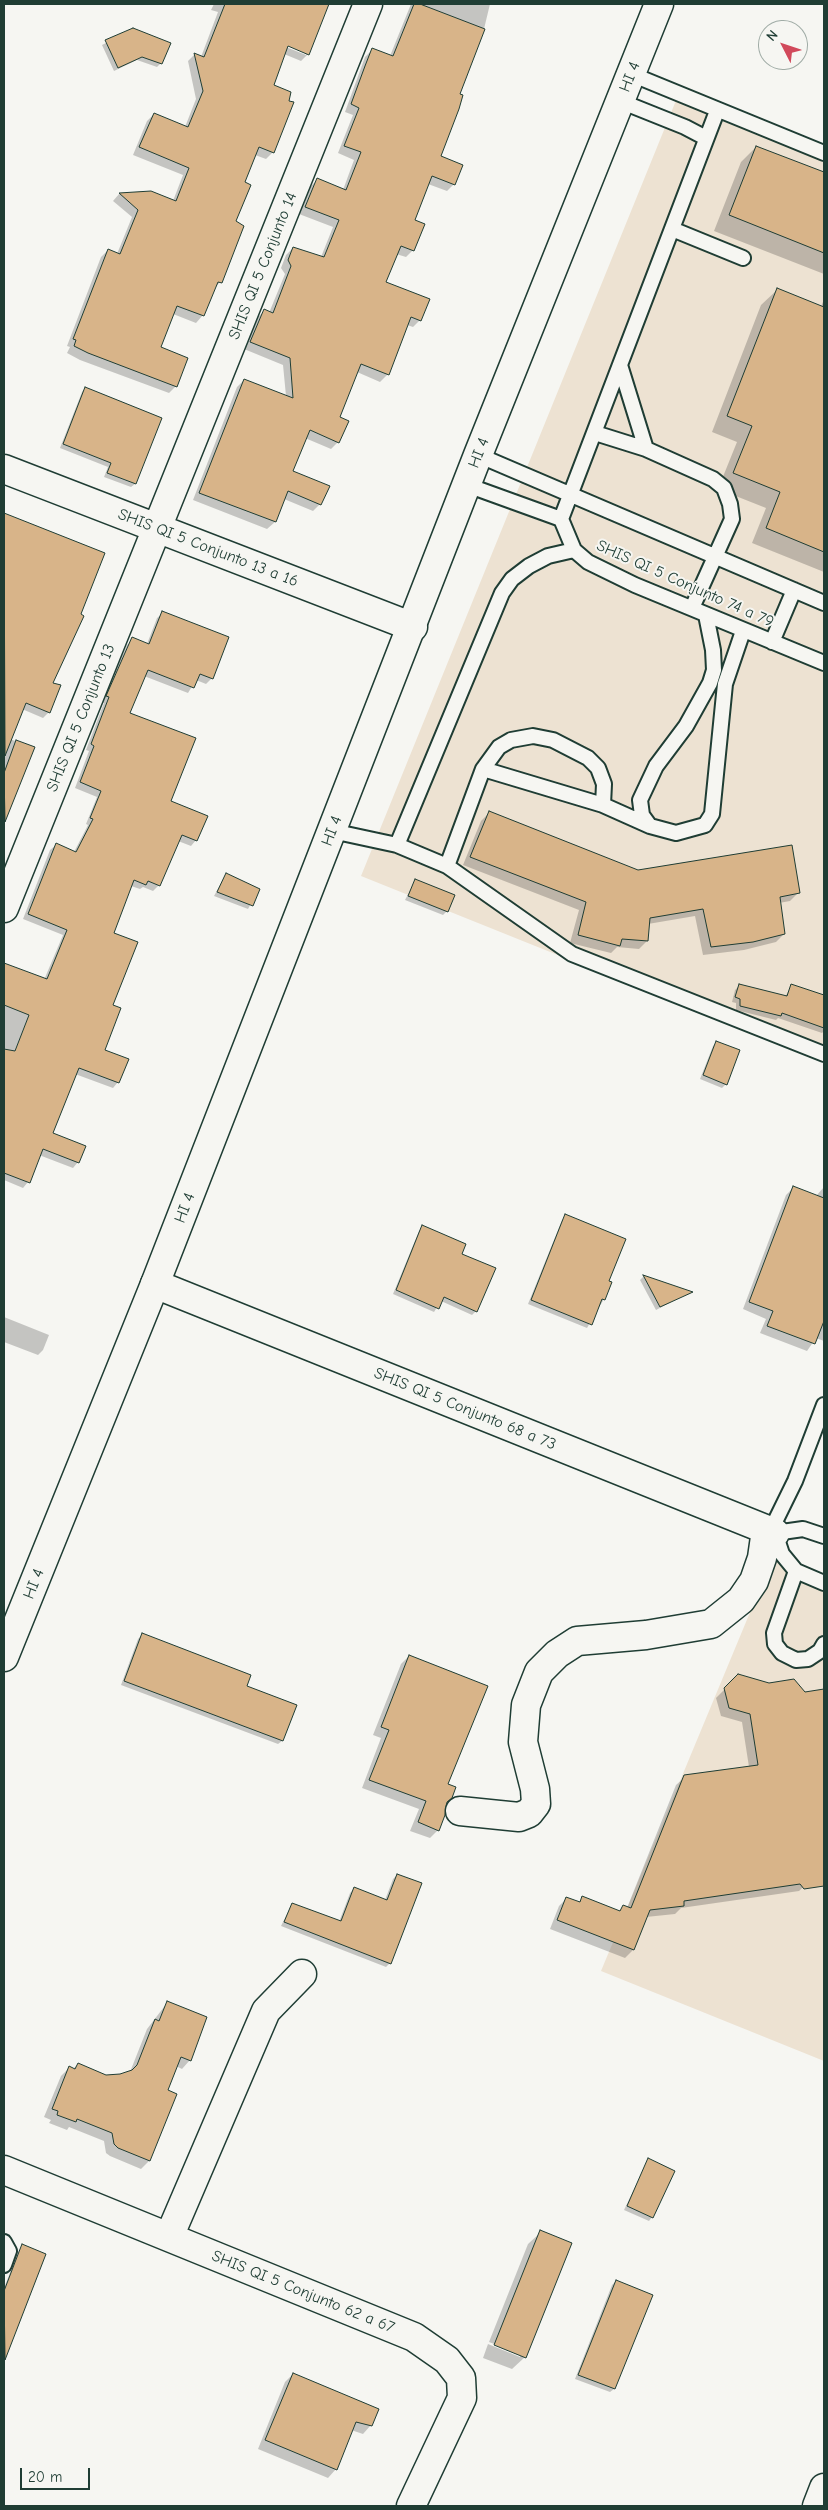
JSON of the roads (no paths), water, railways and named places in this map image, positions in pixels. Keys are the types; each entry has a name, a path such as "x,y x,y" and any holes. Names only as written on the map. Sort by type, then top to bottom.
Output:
{"street":[{"name":"SHIS QI 5 Conjunto 14","path":"157,528 368,4"},
{"name":"HI 4","path":"4,1657 155,1284 413,627 478,455 659,4"},
{"name":"SHIS QI 5 Conjunto 13 a 16","path":"4,469 413,627"},
{"name":"SHIS QI 5 Conjunto 13","path":"4,908 157,528"},
{"name":"SHIS QI 5 Conjunto 68 a 73","path":"155,1284 770,1532"},
{"path":"460,1811 519,1817 528,1813 536,1804 535,1789 524,1742 526,1705 540,1672 557,1654 576,1641 646,1635 711,1624 742,1600 754,1581 770,1532"},
{"path":"169,2237 266,2011 302,1974"},
{"name":"SHIS QI 5 Conjunto 62 a 67","path":"4,2170 414,2337 447,2360 461,2378 462,2398 411,2506"},
{"path":"817,2506 824,2488"}],"lane":[{"path":"631,74 717,111 824,153"},
{"path":"620,101 685,127 706,138"},
{"path":"467,484 561,518 572,494 717,111"},
{"path":"672,229 743,258"},
{"path":"620,365 646,449"},
{"path":"595,433 646,449 714,479 724,488 730,504 732,519 692,608"},
{"path":"478,455 824,602"},
{"name":"SHIS QI 5 Conjunto 74 a 79","path":"561,518 574,550 588,562 743,631 824,663"},
{"path":"397,844 502,593 512,579 529,566 548,556 574,550"},
{"path":"772,642 794,590"},
{"path":"650,826 642,815 640,800 656,766 686,726 710,683 714,670 713,650 706,615"},
{"path":"483,769 603,804 650,826 676,833 705,825 712,814 725,684 743,631"},
{"path":"710,683 725,684"},
{"path":"447,866 483,769 499,747 511,740 533,736 553,740 588,758 598,768 604,784 603,804"},
{"path":"332,831 397,844 447,866 572,954 824,1054"},
{"path":"770,1532 794,1481 824,1405"},
{"path":"770,1532 803,1529 824,1536"},
{"path":"770,1532 782,1554 796,1571 824,1583"},
{"path":"796,1571 774,1633 775,1644 782,1653 796,1660 808,1659 820,1651 824,1644"},
{"path":"4,2242 9,2252 4,2265"}]}
